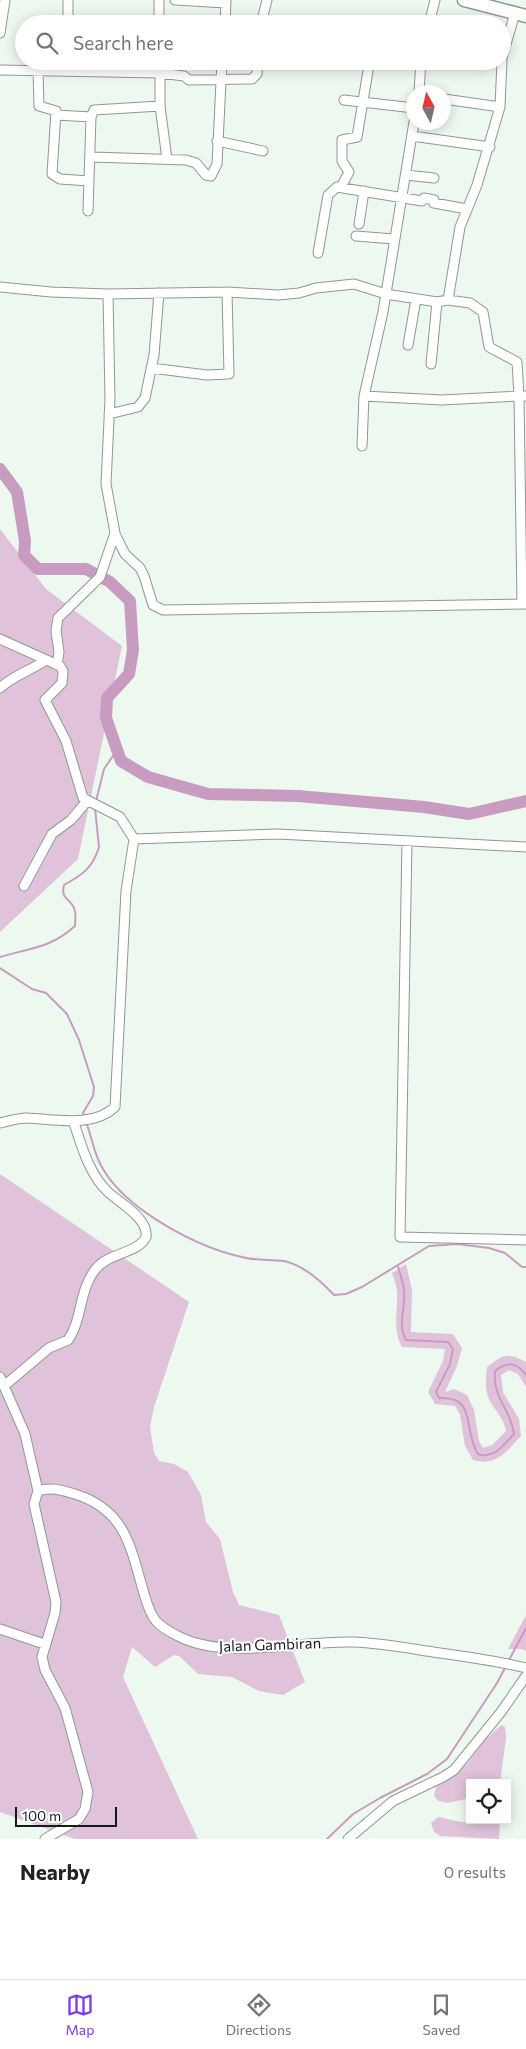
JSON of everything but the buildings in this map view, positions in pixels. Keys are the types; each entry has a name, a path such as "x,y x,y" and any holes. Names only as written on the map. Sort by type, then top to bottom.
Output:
{"highway":[{"path":"464,0 521,14"}],"street":[{"path":"0,27 5,0"},
{"path":"68,0 68,15"},
{"path":"159,0 159,15"},
{"path":"175,0 226,1 225,15"},
{"path":"263,15 267,0"},
{"path":"431,15 435,0"},
{"path":"511,37 521,14"},
{"path":"0,70 38,70 40,106 54,110 56,115 53,176 60,179 89,181"},
{"path":"129,70 184,76 189,80 252,79 257,74 257,70"},
{"path":"90,157 167,159 193,162 206,175 211,176 217,164 222,70"},
{"path":"342,187 349,172 342,162 342,140 357,136 368,70"},
{"path":"419,85 420,70"},
{"path":"448,300 460,227 490,147 500,107 502,70"},
{"path":"160,72 160,106 167,159"},
{"path":"344,100 406,107"},
{"path":"451,100 500,107"},
{"path":"88,211 91,117 94,110 160,106"},
{"path":"56,115 91,117"},
{"path":"362,446 364,396 386,294 413,130"},
{"path":"412,136 490,147"},
{"path":"217,140 263,152"},
{"path":"406,174 434,178"},
{"path":"318,253 328,195 333,188 342,187 422,201 424,198 434,200 434,203 467,209"},
{"path":"359,224 364,191"},
{"path":"356,236 394,239"},
{"path":"0,287 51,292 108,294 227,292 290,294 316,288 354,284 386,294 437,302 448,300 470,303 483,312 489,347 517,362 522,396 524,604 163,610 153,605 140,568 125,554 115,533 106,484 109,414 108,294"},
{"path":"151,368 207,375 230,374 227,292"},
{"path":"109,414 133,409 143,404 151,368 159,293"},
{"path":"408,345 416,298"},
{"path":"431,364 437,302"},
{"path":"364,396 442,400 522,396"},
{"path":"57,665 59,652 56,631 58,618 100,577 106,566 115,533"},
{"path":"0,639 57,665 63,671 62,683 45,700 66,741 79,789 83,798 120,817 134,839 126,891 115,1107 110,1112 81,1120 25,1118 0,1123"},
{"path":"0,688 16,675 28,672 46,660"},
{"path":"24,886 52,834 92,804"},
{"path":"134,839 278,834 526,847"},
{"path":"407,841 400,1238 526,1240"},
{"path":"45,1839 79,1819 85,1809 88,1792 65,1708 45,1670 42,1657 44,1644 55,1613 56,1602 34,1504 38,1491 25,1434 2,1382 49,1348 70,1336 85,1286 100,1264 112,1256 140,1246 146,1237 144,1224 106,1190 95,1175 84,1153 81,1120"},
{"name":"Jalan Gambiran","path":"38,1491 51,1488 76,1495 97,1503 111,1513 121,1526 130,1544 147,1601 156,1620 165,1629 188,1641 204,1646 222,1647 333,1642 377,1643 502,1662 526,1668"},
{"path":"0,1629 44,1644"},
{"path":"348,1839 393,1801 454,1770 490,1726 526,1676"}],"shaded area":[{"path":"0,529 46,589 122,646 78,859 0,932"},
{"path":"0,1174 189,1302 154,1407 150,1427 154,1453 159,1461 174,1464 188,1472 201,1495 206,1522 220,1539 233,1592 239,1605 279,1615 305,1682 283,1695 259,1691 232,1677 198,1674 179,1656 174,1655 155,1667 132,1647 123,1677 198,1839 75,1839 0,1812"},
{"path":"406,1264 412,1290 411,1332 453,1334 462,1348 457,1366 445,1392 454,1389 467,1395 474,1410 479,1441 483,1448 492,1445 506,1431 503,1422 487,1395 487,1367 506,1356 526,1362 526,1387 518,1374 509,1370 501,1375 503,1392 519,1419 521,1436 506,1452 495,1459 481,1462 473,1460 465,1446 460,1415 455,1406 435,1404 428,1392 443,1361 445,1349 402,1347 397,1333 397,1290 392,1273"},
{"path":"526,1615 526,1651 522,1649 508,1649"},
{"path":"501,1725 505,1727 506,1738 501,1779 466,1779 466,1799 448,1803 438,1801 434,1796 436,1787 467,1764 484,1741"},
{"path":"438,1817 466,1822 466,1824 500,1824 499,1839 440,1836 434,1832 431,1823"}],"waterway":[{"path":"0,469 17,492 25,541 24,555 38,569 86,569 110,582 130,601 133,650 129,674 107,698 106,718 121,761 148,777 208,794 298,796 424,807 469,814 526,801"},
{"path":"96,801 104,769 117,750"},
{"path":"0,957 49,943 75,926 75,911 64,895 63,889 64,885 90,866 97,854 99,847 95,808"},
{"path":"0,968 32,989 46,993 67,1014 79,1040 94,1087 93,1096 83,1113 85,1118"},
{"path":"86,1122 97,1158 103,1169 128,1199 145,1212 164,1225 204,1245 247,1258 284,1261 298,1266 317,1279 334,1295 346,1294 362,1287 429,1246 457,1244 489,1248 505,1253 522,1267 526,1267"},
{"path":"398,1266 404,1290 403,1334 406,1340 448,1342 453,1349 450,1364 436,1392 439,1398 459,1402 464,1408 473,1444 478,1454 489,1455 494,1453 514,1434 509,1417 496,1389 495,1371 511,1364 519,1367 526,1375"},
{"path":"508,1662 526,1628"},
{"path":"327,1839 353,1814 427,1774 447,1759 497,1683 506,1666"}]}
